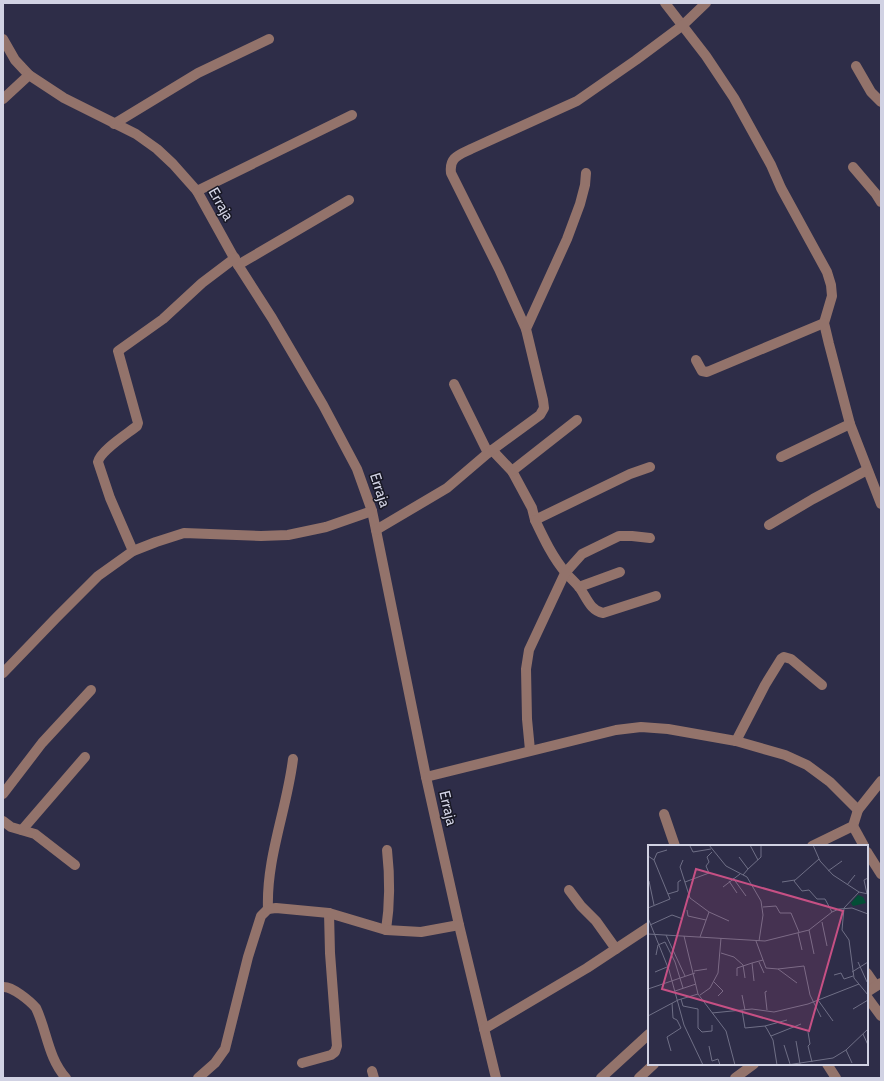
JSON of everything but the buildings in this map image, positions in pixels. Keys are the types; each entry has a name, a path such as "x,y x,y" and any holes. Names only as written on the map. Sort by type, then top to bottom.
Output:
{"street":[{"path":"665,3 683,25 734,98 827,272 831,285 832,296 824,323 850,424 867,470 880,498"},
{"path":"376,530 447,488 490,452 537,418 544,408 526,330 499,269 452,173 450,165 452,160 471,149 577,101 683,25 706,3"},
{"name":"Erraja","path":"3,39 15,60 29,75 64,98 136,134 157,149 173,164 196,191 323,405 357,469 372,512 426,776 459,925 496,1078"},
{"path":"114,124 198,74 269,39"},
{"path":"856,66 871,92 881,102"},
{"path":"3,99 29,75"},
{"path":"196,191 352,115"},
{"path":"853,167 881,202"},
{"path":"526,330 567,239 580,204 585,185 586,173"},
{"path":"133,552 110,498 98,462 107,450 137,426 138,423 118,351 163,319 202,283 237,261 350,200"},
{"path":"696,360 702,371 707,372 824,323"},
{"path":"454,384 490,452 512,471 532,508 535,520 550,550 565,573 579,587 593,608 603,613 656,596"},
{"path":"512,471 577,420"},
{"path":"781,457 850,424"},
{"path":"535,520 630,474 650,468"},
{"path":"769,525 867,470"},
{"path":"3,673 98,576 133,552 156,542 184,533 261,536 288,535 326,527 372,512"},
{"path":"530,750 527,719 526,669 529,650 565,573 582,554 619,536 650,538"},
{"path":"579,587 620,572"},
{"path":"736,741 765,685 781,659 784,657 791,659 822,685"},
{"path":"3,794 42,743 91,690"},
{"path":"426,776 616,730 641,727 668,729 736,741 785,755 807,764 830,782 858,810"},
{"path":"22,830 85,757"},
{"path":"268,909 269,872 293,758"},
{"path":"814,845 852,826 858,810 881,781"},
{"path":"664,814 675,845"},
{"path":"3,820 11,827 35,834 75,865"},
{"path":"852,826 863,845"},
{"path":"386,930 390,875 387,850"},
{"path":"868,854 881,874"},
{"path":"569,890 581,906 596,921 616,949"},
{"path":"198,1078 215,1063 225,1049 248,957 261,916 268,909 276,908 329,913 386,930 421,932 459,925"},
{"path":"302,1063 331,1055 335,1052 338,1046 330,952 329,913"},
{"path":"484,1029 648,929"},
{"path":"868,974 879,985 868,991"},
{"path":"3,987 9,987 32,1003 36,1008 55,1062 66,1078"},
{"path":"868,998 881,1016"},
{"path":"601,1078 648,1035"},
{"path":"639,1078 653,1065"},
{"path":"736,1078 753,1065"},
{"path":"828,1065 836,1078"}]}
